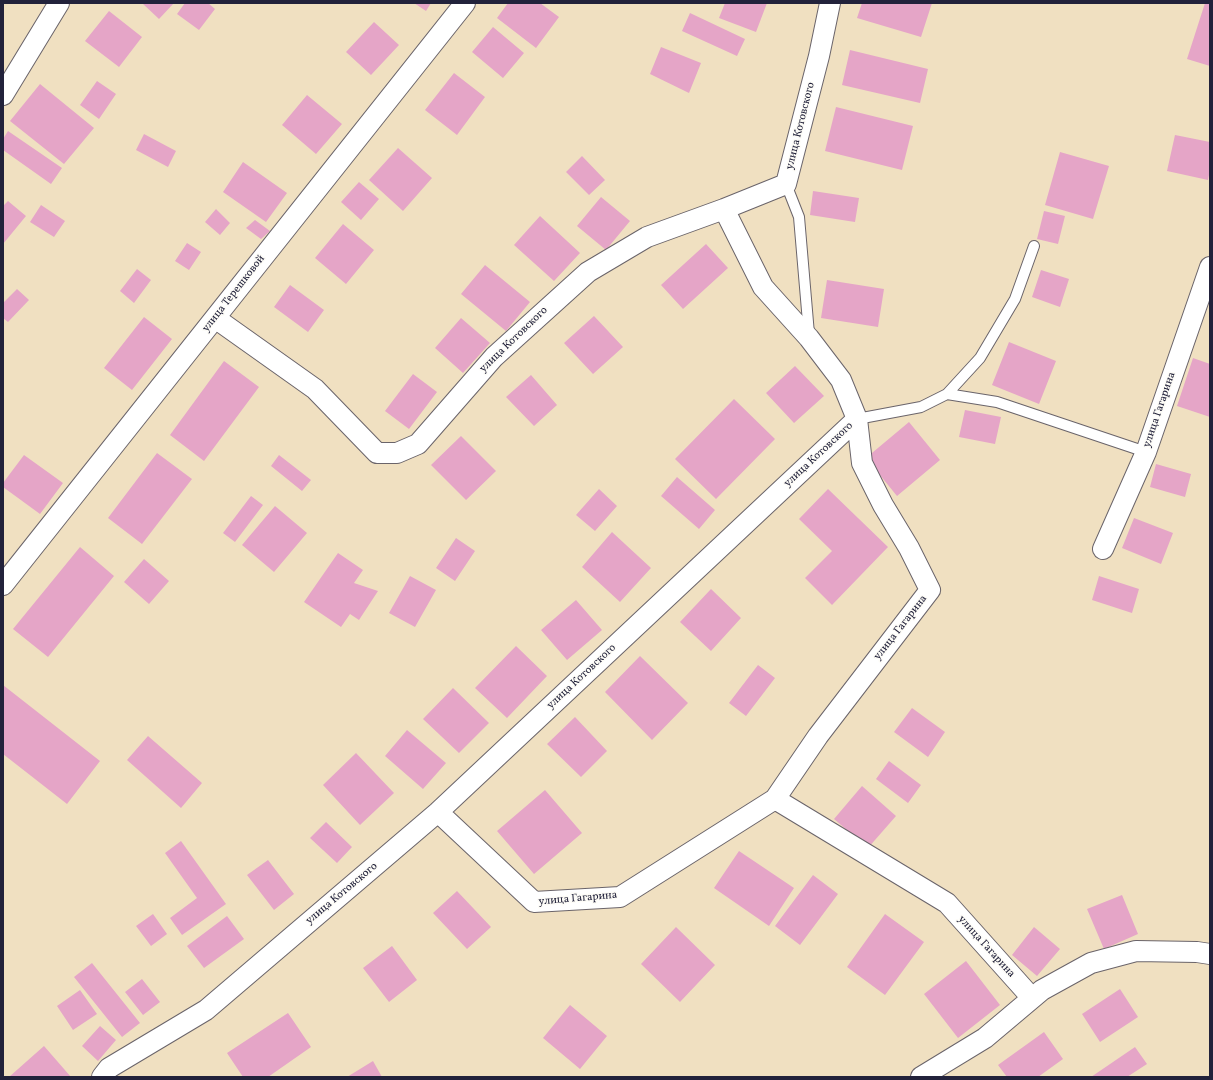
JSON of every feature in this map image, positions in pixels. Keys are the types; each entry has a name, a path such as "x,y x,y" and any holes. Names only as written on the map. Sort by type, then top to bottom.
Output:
{"street":[{"path":"3,95 59,3"},
{"name":"улица Терешковой","path":"3,585 465,3"},
{"name":"улица Котовского","path":"215,318 314,389 376,453 397,453 418,444 494,357 588,272 647,237 724,209 786,184 819,56 830,3"},
{"name":"улица Котовского","path":"102,1077 109,1068 206,1010 438,812 857,419 841,380 809,338 763,287 724,209"},
{"name":"улица Гагарина","path":"1103,549 1146,452 1210,267"},
{"name":"улица Гагарина","path":"438,812 534,902 620,897 775,799 818,736 930,590 909,548 883,505 862,463 857,419"},
{"name":"улица Гагарина","path":"775,799 947,903 1032,998"},
{"path":"921,1077 985,1038 1042,990 1091,963 1136,951 1197,952 1210,954"}],"lane":[{"path":"786,184 799,216 809,338"},
{"path":"857,419 921,407 947,394 980,358 1008,312 1015,299 1034,246"},
{"path":"947,394 997,402 1146,452"}],"building":[{"path":"142,3 174,3 159,19"},
{"path":"185,3 208,3 215,9 199,30 177,14"},
{"path":"414,3 431,3 426,11"},
{"path":"508,3 540,3 559,17 536,48 497,18"},
{"path":"725,3 767,3 756,32 719,18"},
{"path":"862,3 932,3 921,37 857,18"},
{"path":"1205,3 1210,3 1210,66 1187,59"},
{"path":"109,11 142,37 119,67 85,41"},
{"path":"690,13 745,39 737,56 682,31"},
{"path":"374,22 399,45 371,75 346,52"},
{"path":"493,27 524,53 503,78 472,52"},
{"path":"661,47 701,63 689,93 650,74"},
{"path":"850,50 928,69 920,103 842,85"},
{"path":"454,73 485,97 457,135 425,110"},
{"path":"97,81 116,94 99,119 80,105"},
{"path":"40,84 94,128 64,164 10,121"},
{"path":"307,95 342,124 316,154 282,125"},
{"path":"836,107 913,126 902,170 825,151"},
{"path":"8,131 62,168 51,184 3,150 3,139"},
{"path":"144,134 176,151 168,167 136,150"},
{"path":"1175,135 1210,142 1210,170 1208,180 1167,171"},
{"path":"398,148 432,178 403,211 369,180"},
{"path":"1060,152 1109,166 1093,219 1045,205"},
{"path":"582,156 605,180 589,195 566,172"},
{"path":"243,162 287,193 266,222 223,192"},
{"path":"359,182 379,199 361,220 341,202"},
{"path":"813,191 859,198 855,222 810,215"},
{"path":"601,197 630,221 606,250 577,226"},
{"path":"8,201 26,216 3,244 3,206"},
{"path":"41,205 65,221 54,237 30,222"},
{"path":"216,209 230,223 220,235 205,222"},
{"path":"1044,211 1065,216 1058,244 1037,239"},
{"path":"540,216 580,253 554,281 514,245"},
{"path":"255,220 270,231 261,239 246,228"},
{"path":"343,224 374,250 346,284 315,258"},
{"path":"187,243 201,252 189,270 175,261"},
{"path":"706,244 728,268 683,309 661,285"},
{"path":"485,265 530,302 506,331 461,294"},
{"path":"137,269 151,280 134,303 120,291"},
{"path":"1041,270 1069,279 1060,307 1032,297"},
{"path":"827,280 884,289 878,327 821,318"},
{"path":"290,285 324,310 308,332 274,307"},
{"path":"17,289 29,300 8,322 3,318 3,303"},
{"path":"594,316 623,347 593,374 564,343"},
{"path":"144,317 172,339 132,390 104,368"},
{"path":"461,318 490,343 463,373 435,348"},
{"path":"1009,342 1056,361 1039,404 992,385"},
{"path":"1193,358 1210,364 1210,417 1177,406"},
{"path":"224,361 259,387 204,461 170,435"},
{"path":"795,366 824,396 794,423 766,393"},
{"path":"413,374 437,392 409,429 385,411"},
{"path":"531,375 557,405 534,426 506,397"},
{"path":"734,399 775,439 716,499 675,459"},
{"path":"965,410 1001,417 995,444 959,437"},
{"path":"909,422 940,460 897,496 866,458"},
{"path":"461,436 496,471 466,500 431,465"},
{"path":"157,453 192,479 142,544 108,518"},
{"path":"24,455 63,483 40,514 3,487 3,483"},
{"path":"279,455 311,480 302,491 271,466"},
{"path":"1156,464 1191,474 1185,497 1150,487"},
{"path":"677,477 715,510 699,529 661,496"},
{"path":"599,489 617,506 595,531 576,515"},
{"path":"828,489 888,547 832,605 805,578 832,551 799,519"},
{"path":"251,496 263,505 235,542 223,533"},
{"path":"275,506 307,533 274,572 242,545"},
{"path":"1134,518 1173,533 1161,564 1122,548"},
{"path":"612,532 651,568 620,602 582,567"},
{"path":"456,538 475,551 455,581 436,568"},
{"path":"80,547 114,576 48,657 13,629"},
{"path":"338,553 363,570 354,583 378,591 359,620 350,614 341,627 304,602"},
{"path":"144,559 169,581 149,604 124,582"},
{"path":"410,576 436,590 415,627 389,613"},
{"path":"1099,576 1139,589 1132,613 1092,600"},
{"path":"711,589 741,618 711,651 680,622"},
{"path":"576,600 602,630 567,660 541,630"},
{"path":"516,646 547,676 507,718 475,688"},
{"path":"640,656 688,703 652,740 605,692"},
{"path":"758,665 775,678 746,716 729,703"},
{"path":"3,685 100,761 67,804 3,754"},
{"path":"453,688 489,723 459,753 423,719"},
{"path":"912,708 945,732 928,757 894,732"},
{"path":"575,717 607,751 581,777 547,744"},
{"path":"407,730 446,763 423,789 385,756"},
{"path":"148,736 202,783 181,808 127,760"},
{"path":"356,753 394,793 360,825 323,785"},
{"path":"889,761 921,785 908,803 876,779"},
{"path":"862,786 896,816 868,848 834,819"},
{"path":"545,790 582,833 534,874 497,831"},
{"path":"326,822 352,847 337,863 310,838"},
{"path":"181,841 226,904 182,935 170,918 197,898 165,853"},
{"path":"739,851 794,888 769,926 714,888"},
{"path":"268,860 294,894 274,910 247,875"},
{"path":"813,875 838,894 800,945 775,926"},
{"path":"457,891 491,927 467,949 433,913"},
{"path":"1122,895 1138,934 1104,949 1087,909"},
{"path":"153,914 167,934 151,946 136,926"},
{"path":"885,914 924,942 885,995 847,967"},
{"path":"227,916 244,939 204,968 187,946"},
{"path":"676,927 715,965 680,1002 641,964"},
{"path":"1034,927 1060,949 1037,976 1012,955"},
{"path":"392,946 417,980 389,1002 363,968"},
{"path":"966,961 1000,1005 958,1038 924,994"},
{"path":"92,963 140,1023 122,1037 74,977"},
{"path":"142,979 160,1002 143,1015 125,992"},
{"path":"1120,989 1138,1017 1100,1042 1082,1014"},
{"path":"80,990 97,1014 73,1030 57,1006"},
{"path":"570,1005 607,1036 580,1069 543,1038"},
{"path":"288,1013 311,1047 268,1077 243,1077 227,1053"},
{"path":"100,1026 116,1040 98,1061 82,1046"},
{"path":"1044,1032 1063,1059 1038,1077 1007,1077 998,1065"},
{"path":"44,1046 71,1077 9,1077"},
{"path":"1135,1047 1147,1064 1127,1077 1091,1077"},
{"path":"373,1061 382,1077 347,1077"}]}
